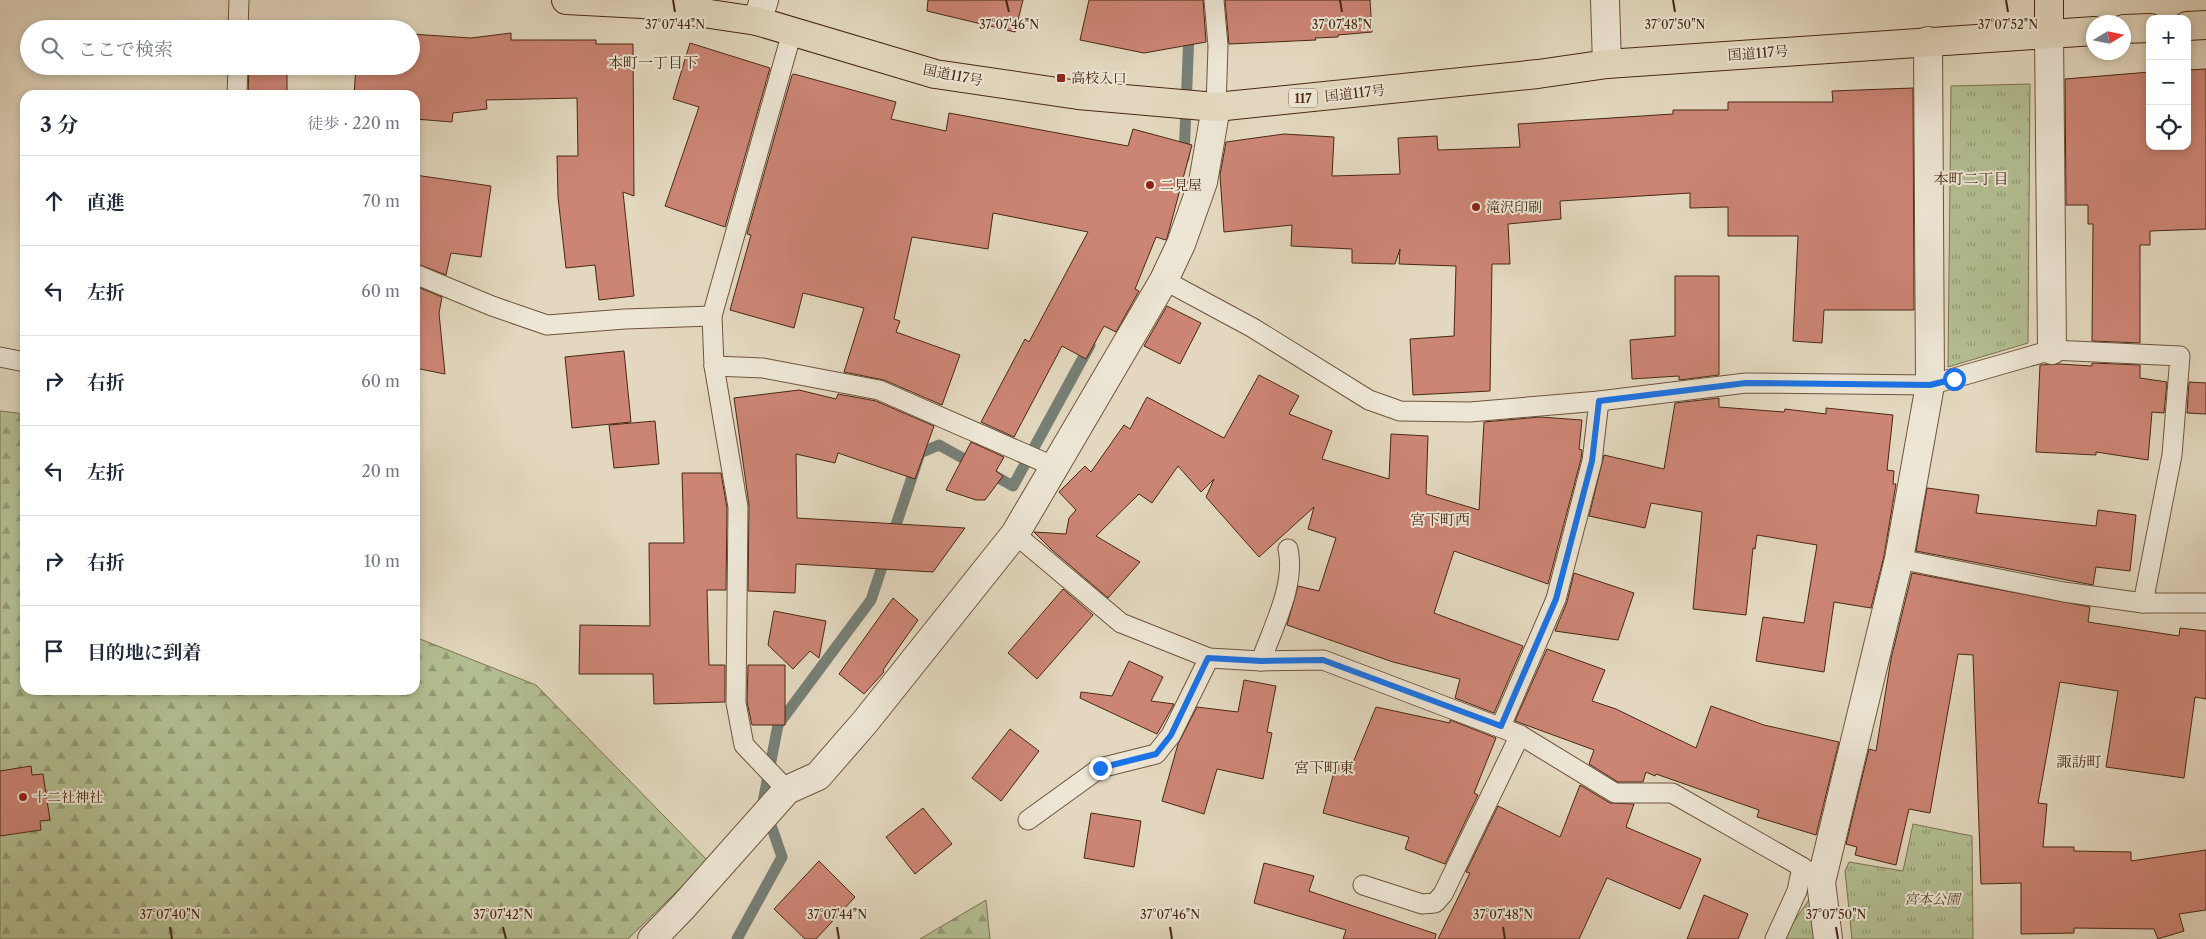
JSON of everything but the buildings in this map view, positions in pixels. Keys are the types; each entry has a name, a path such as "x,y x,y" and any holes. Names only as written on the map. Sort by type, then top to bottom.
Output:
{"main road":[{"name":"国道117号","path":"566,0 760,11 792,32 934,74 1078,95 1216,107 1538,74 1607,64 2086,31"},
{"path":"2049,0 2049,33"},
{"path":"2191,26 2206,25"},
{"path":"2131,29 2146,28"}],"street":[{"path":"1605,0 1607,64"},
{"path":"2049,33 2052,350"},
{"path":"1828,939 1812,875 1899,560 1930,385 1928,41"},
{"path":"652,939 788,790 818,776 865,722 1015,534 1164,280 1181,244 1202,182 1216,107"}],"lane":[{"path":"238,20 239,0"},
{"path":"1214,0 1218,46 1216,107"},
{"path":"788,790 744,745 736,702 738,507 714,366 712,316 792,32"},
{"path":"237,90 238,75"},
{"path":"420,276 492,306 547,325 625,319 712,316"},
{"path":"1164,280 1254,328 1369,400 1400,411 1470,412 1599,401 1746,383 1930,385 2052,350 2180,356 2172,455 2143,603"},
{"path":"0,357 20,361"},
{"path":"714,366 763,368 879,390 1055,467"},
{"path":"1501,726 1556,599 1592,461 1599,401"},
{"path":"1015,534 1121,623 1208,658 1261,661 1323,660 1501,726 1520,735 1615,793 1672,793 1812,875 1796,891 1775,939"},
{"path":"1261,661 1290,579 1291,563 1288,548"},
{"path":"1899,560 2064,592 2143,603 2206,603"},
{"path":"1028,820 1100,768 1156,754 1171,735 1208,658"},
{"path":"1362,886 1422,904 1434,902 1443,894 1520,735"}],"green space":[{"path":"2030,84 2028,343 1948,367 1951,86"},
{"path":"0,411 20,413 20,695 420,695 420,639 536,685 708,861 628,939 0,939"},
{"name":"宮本公園","path":"1913,824 1972,836 1973,939 1852,939 1845,871 1849,862 1903,871"},
{"path":"1821,882 1828,939 1782,939"},
{"path":"986,900 990,939 920,939"}],"waterway":[{"path":"1184,158 1189,32"},
{"path":"892,537 920,453 939,445 1013,486 1090,345"},
{"path":"737,939 782,857 763,802 778,725 871,600 886,555"}],"place":[{"name":"高校入口","path":"1061,78"},
{"name":"二見屋","path":"1150,185"},
{"name":"滝沢印刷","path":"1476,207"},
{"name":"十二社神社","path":"23,797"}],"district":[{"name":"本町一丁目下","path":"653,62"},
{"name":"本町二丁目","path":"1971,178"},
{"name":"宮下町西","path":"1440,519"},
{"name":"諏訪町","path":"2079,761"},
{"name":"宮下町東","path":"1324,767"}],"route":[{"path":"1100,768 1156,754 1171,735 1208,658 1261,661 1323,660 1501,726 1556,599 1592,461 1599,401 1746,383 1930,385 1954,379"}]}
